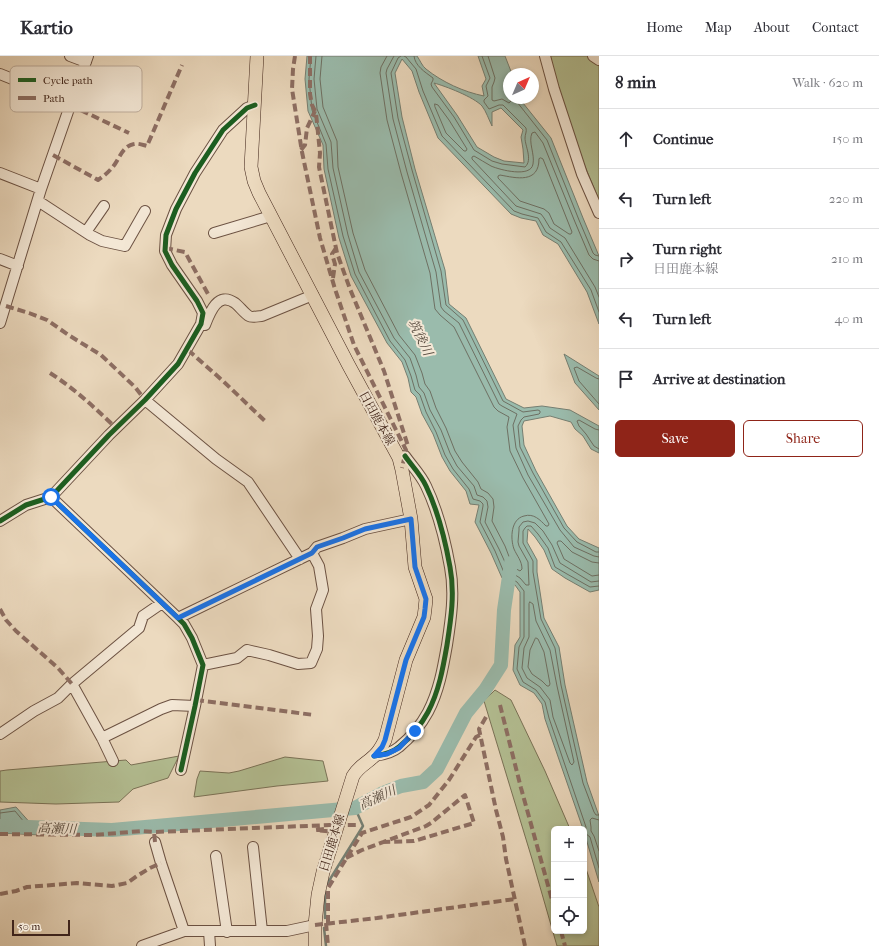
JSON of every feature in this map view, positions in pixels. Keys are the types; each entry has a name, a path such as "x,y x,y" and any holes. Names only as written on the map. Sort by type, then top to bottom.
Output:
{"main road":[{"name":"日田鹿本線","path":"257,56 251,167 254,181 348,364 399,458 411,519 415,567 426,599 424,617 406,660 385,740 382,747 374,756 357,769 353,776 336,828 318,895 315,924 315,946"}],"street":[{"path":"70,56 87,59"},
{"path":"545,56 554,90 582,174 599,213"},
{"path":"593,56 599,60"},
{"path":"0,74 10,78"},
{"path":"0,521 26,505 51,497 178,364 201,324 203,313 197,301 172,265 165,251 166,236 176,209 195,173 223,130 247,108 255,105"},
{"path":"0,322 3,305 18,266 41,189 68,112"},
{"path":"0,172 41,189"},
{"path":"38,201 102,241 125,246 145,211"},
{"path":"86,232 104,206"},
{"path":"214,233 271,216"},
{"path":"0,259 18,266"},
{"path":"183,355 205,326 212,309 223,299 234,302 248,316 253,317 262,316 313,296"},
{"path":"145,400 216,459 248,482 300,558"},
{"path":"374,756 387,754 399,748 415,731 428,713 438,689 451,621 453,599 450,568 443,535 426,485 405,456"},
{"path":"51,497 178,618 184,624 192,638 203,664 181,770"},
{"path":"178,618 312,553 317,547 365,529 411,519"},
{"path":"203,664 237,658 247,650 298,664 311,663 317,649 316,609 323,590 319,566 312,553"},
{"path":"0,734 34,711 58,698 72,684 139,628 143,616 162,603"},
{"path":"72,684 113,761"},
{"path":"102,738 172,705 195,706"},
{"path":"155,842 184,932"},
{"path":"253,847 262,931"},
{"path":"216,856 227,932"},
{"path":"142,946 184,932 287,931 315,924"},
{"path":"208,931 210,946"}],"shaded area":[{"path":"548,56 588,56 599,66 599,200 569,125"},
{"path":"495,690 511,700 545,771 569,826 551,826 551,925 532,859 484,701"},
{"path":"179,756 168,778 133,789 119,802 56,804 0,802 0,771 126,760 131,765"},
{"path":"285,757 323,761 328,781 194,797 200,771 229,773"},
{"path":"587,872 599,907 599,946 557,946 554,934 587,934"}],"water":[{"name":"筑後川","path":"307,56 417,56 422,65 432,74 461,89 484,96 482,86 486,79 478,56 505,56 510,68 503,68 503,104 524,104 551,138 599,256 599,324 587,292 558,244 543,235 536,221 511,214 438,138 412,71 402,59 395,73 402,117 415,169 445,270 449,304 466,318 506,399 524,408 542,406 570,410 599,426 599,453 591,449 583,436 575,429 571,422 550,416 524,421 522,426 524,445 536,471 567,526 579,539 599,548 599,590 590,592 552,569 544,550 528,529 527,542 537,560 537,572 544,618 559,647 565,685 587,782 599,816 599,882 587,842 587,826 582,826 545,719 542,704 534,693 520,685 513,670 515,645 520,637 520,592 515,585 502,578 475,522 479,505 470,504 466,491 450,471 442,457 433,434 422,414 416,397 411,392 402,362 387,343 351,276 339,238 324,169 323,145 308,111 305,79","holes":["434,83 473,99 482,106 492,126 492,112 501,108 523,130 521,137 524,163 504,161 477,147 457,115"]},
{"path":"564,354 599,376 599,410 575,383"},
{"path":"16,807 41,835 0,833 0,810"}],"waterway":[{"name":"高瀬川","path":"0,826 112,830 355,808 383,793 401,786 423,782 437,769 466,713 485,690 501,665 504,610 511,563"},
{"path":"327,884 363,826 355,808"},
{"path":"325,890 325,918"},
{"path":"324,928 326,946"}],"marked path":[{"path":"295,56 292,89 302,152 320,238 354,345 406,450 402,468"},
{"path":"310,56 310,94 312,105 316,113 320,153 319,167 337,253 350,289 384,371 408,446"},
{"path":"53,155 98,180 111,169 127,147 136,144 147,146 182,65"},
{"path":"301,150 305,145 307,128 315,111"},
{"path":"85,112 129,133"},
{"path":"165,248 185,252 208,294"},
{"path":"333,278 335,264 332,254 336,248"},
{"path":"6,306 47,320 101,355 135,387 145,400"},
{"path":"188,350 265,421"},
{"path":"50,373 76,392 116,428"},
{"path":"0,609 6,620 16,631 58,668 72,684"},
{"path":"196,700 314,715"},
{"path":"500,705 552,898"},
{"path":"486,717 479,729 525,946"},
{"path":"328,923 328,888 362,833 411,817 429,805 449,780 476,737 480,735"},
{"path":"346,858 362,850 426,826 465,795 474,823 414,841 383,842"},
{"path":"155,842 154,832 356,825"},
{"path":"324,829 316,830 335,832"},
{"path":"0,834 94,835 142,831 154,832"},
{"path":"0,894 27,887 77,883 112,886 127,883 150,868 161,863"},
{"path":"315,925 515,899"},
{"path":"326,923 328,946"},
{"path":"562,934 565,946"}],"cycle path":[{"path":"0,521 26,505 51,497 178,364 201,324 203,313 197,301 172,265 165,251 166,235 176,209 195,173 223,130 247,108 255,105"},
{"path":"374,756 393,751 399,747 415,731 428,712 440,679 451,616 452,586 450,567 441,525 424,482 405,456"},
{"path":"51,497 178,618 184,624 192,638 203,665 181,770"}],"route":[{"path":"51,497 178,618 312,553 317,547 365,529 411,519 415,567 426,599 424,617 406,660 388,733 382,747 374,756 387,754 399,748 415,731"}]}
